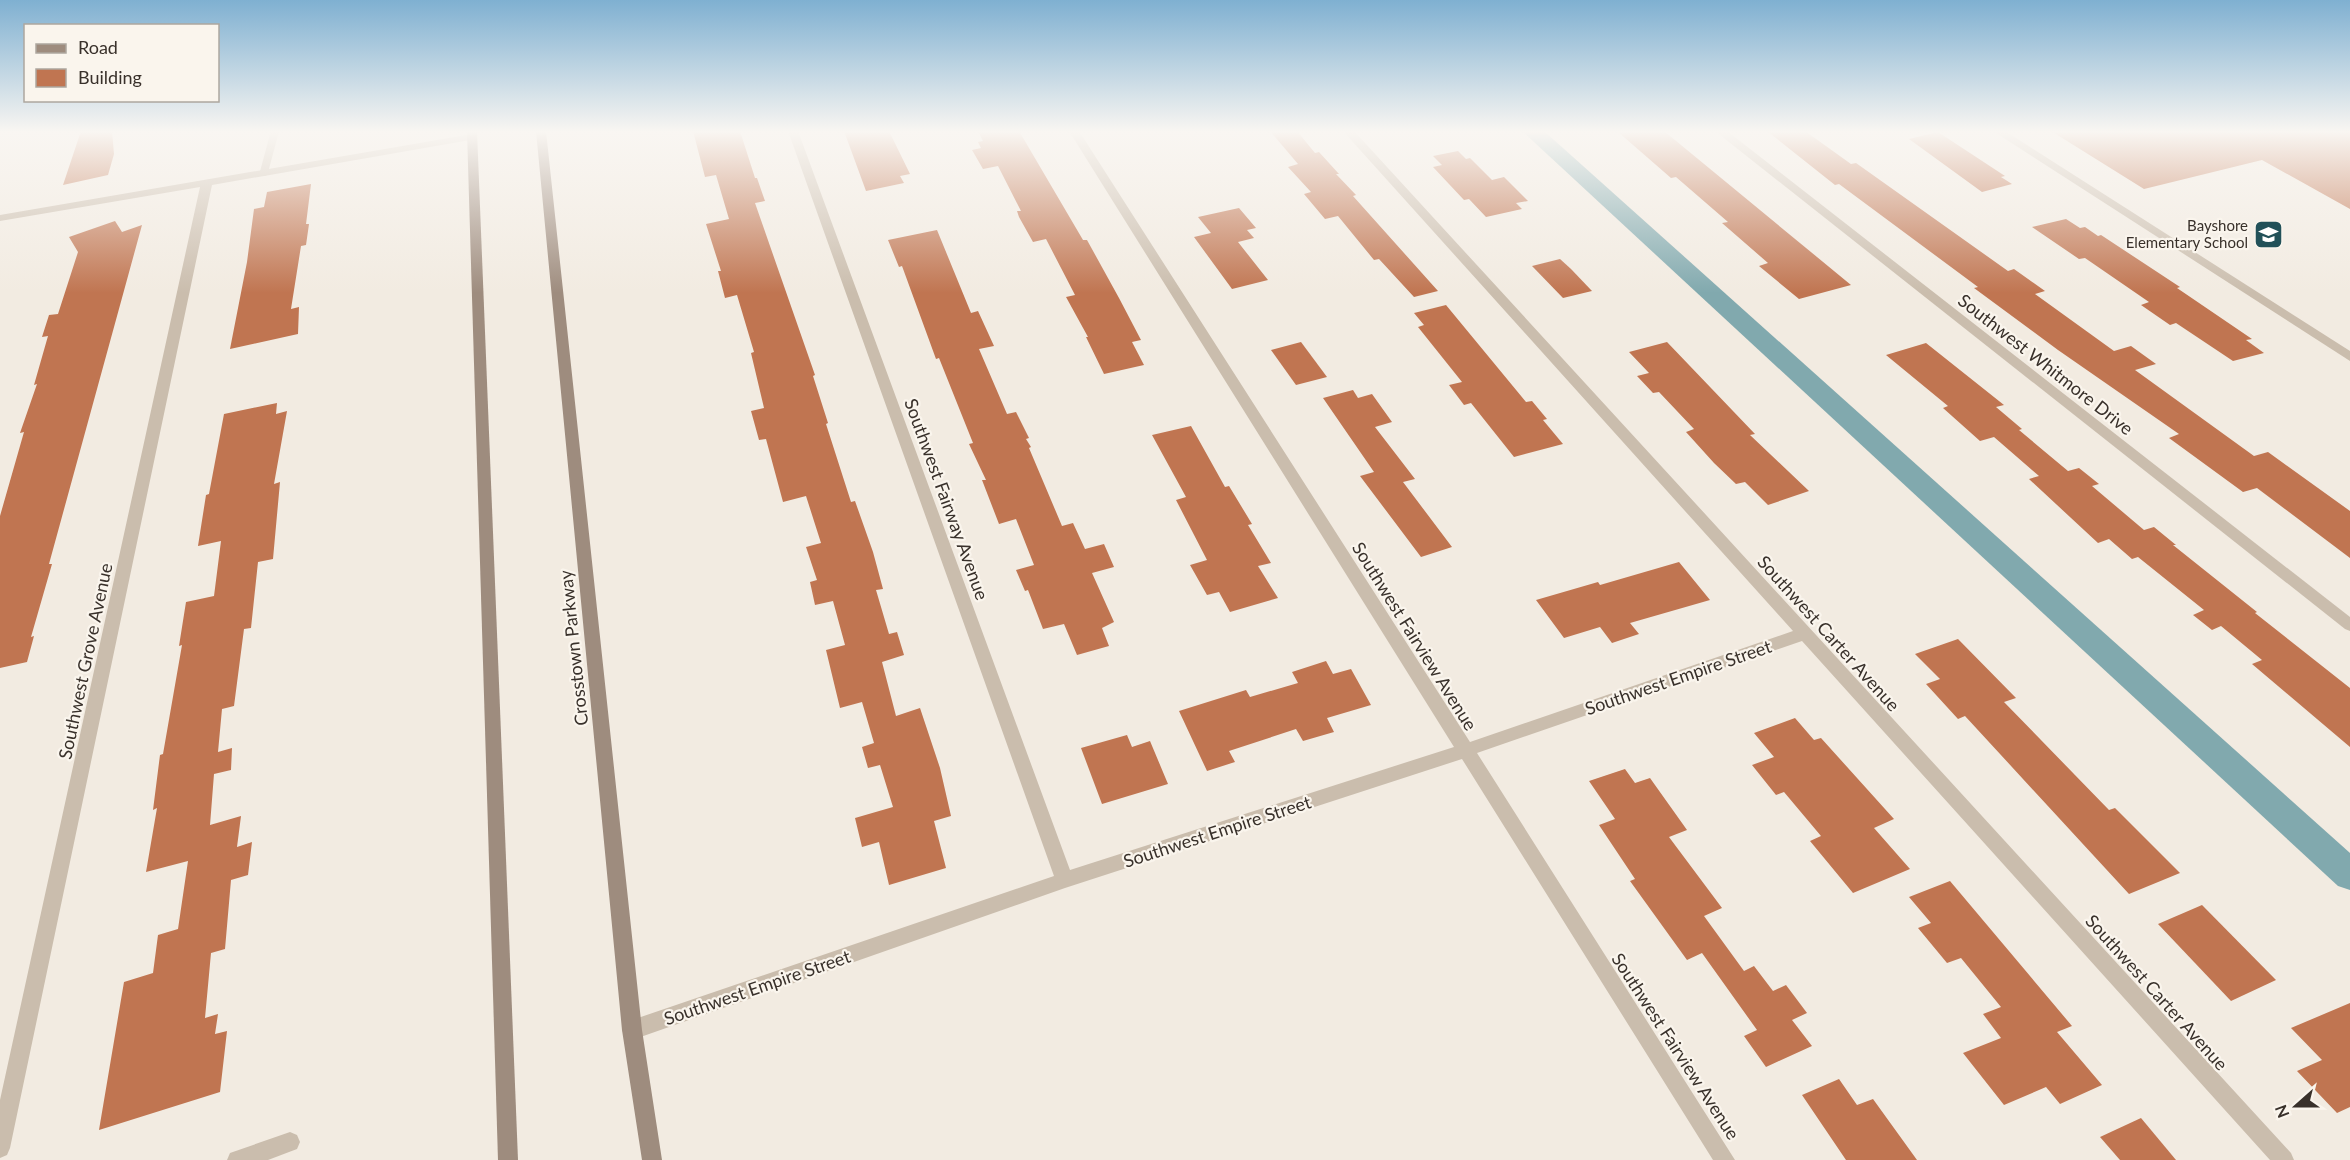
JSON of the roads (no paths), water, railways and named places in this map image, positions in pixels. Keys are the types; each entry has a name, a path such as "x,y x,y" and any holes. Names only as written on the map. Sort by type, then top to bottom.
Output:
{"main road":[{"path":"474,185 508,1160"},
{"name":"Crosstown Parkway","path":"546,185 632,1030 652,1160"}],"street":[{"path":"0,218 184,185"},
{"name":"Southwest Grove Avenue","path":"0,1148 206,185"},
{"name":"Southwest Fairway Avenue","path":"813,185 1065,880"},
{"name":"Southwest Fairview Avenue","path":"1108,185 1464,751 1725,1160"},
{"name":"Southwest Carter Avenue","path":"1397,185 2284,1160"},
{"name":"Southwest Whitmore Drive","path":"1789,185 2350,625"},
{"path":"2082,185 2350,357"},
{"name":"Southwest Empire Street","path":"632,1030 1065,880 1464,751 1803,634"},
{"path":"237,1160 290,1142"}],"waterway":[{"path":"1592,185 2350,875"}],"place":[{"name":"Bayshore Elementary School","path":"2269,234"}]}
